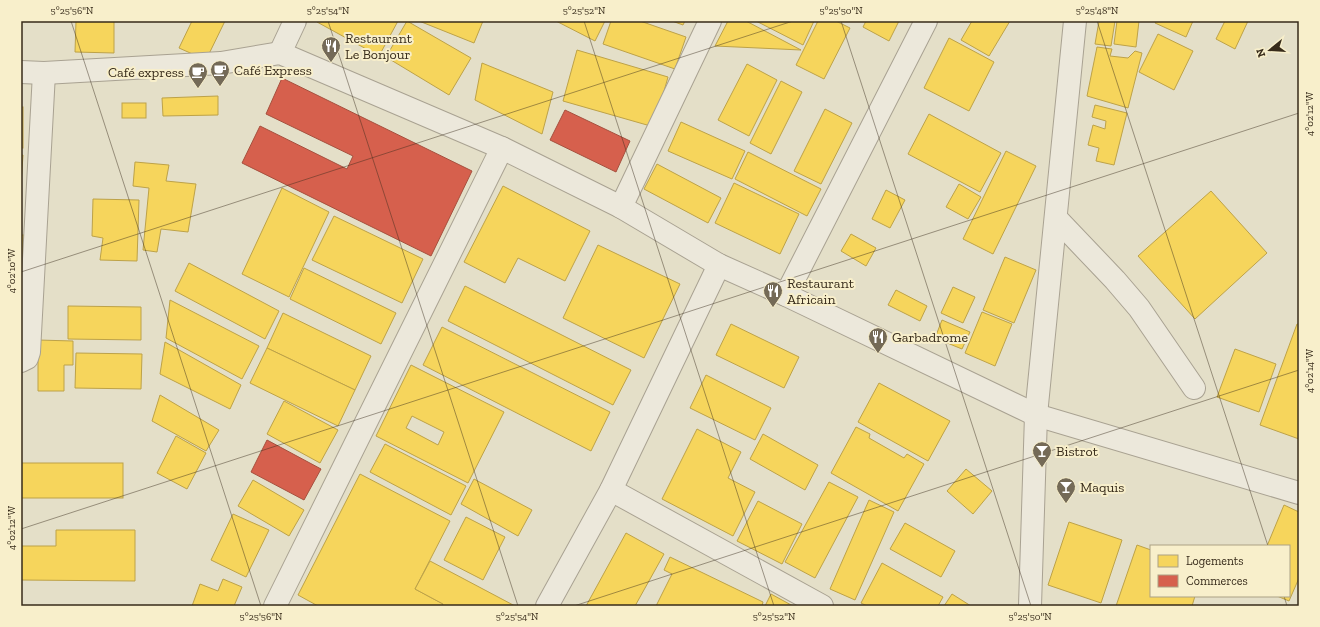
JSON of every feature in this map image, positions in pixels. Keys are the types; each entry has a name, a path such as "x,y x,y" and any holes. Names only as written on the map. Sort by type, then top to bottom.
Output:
{"street":[{"path":"280,53 295,21"},
{"path":"621,207 710,21"},
{"path":"786,295 926,21"},
{"path":"1030,606 1036,415 1075,21"},
{"path":"21,72 44,74 221,63 280,53 502,148 621,207 719,265 786,295 1036,415 1299,493"},
{"path":"21,361 27,358 29,352 44,74"},
{"path":"275,606 502,148"},
{"path":"1056,218 1115,280 1139,308 1194,388"},
{"path":"547,606 610,490 719,265"},
{"path":"610,490 822,606"}],"building: Logements":[{"path":"76,21 114,21 114,53 75,52"},
{"path":"192,21 225,21 206,60 179,48"},
{"path":"398,21 379,56 317,22"},
{"path":"407,21 471,58 449,95 386,57"},
{"path":"419,21 483,21 474,43"},
{"path":"556,21 605,21 595,41"},
{"path":"611,21 640,21 686,37 675,69 603,44"},
{"path":"672,21 685,21 683,25"},
{"path":"728,21 746,21 801,50 715,46"},
{"path":"756,21 814,21 803,45"},
{"path":"818,21 836,21 850,28 824,79 796,65"},
{"path":"866,21 899,21 889,41 863,27"},
{"path":"972,21 1010,21 989,56 961,40"},
{"path":"1099,21 1115,21 1111,46 1095,44"},
{"path":"1117,21 1139,21 1136,47 1114,44"},
{"path":"1156,21 1193,21 1186,37 1155,23"},
{"path":"1225,21 1248,21 1235,49 1216,39"},
{"path":"1158,34 1193,51 1174,90 1139,72"},
{"path":"949,38 994,62 969,111 924,88"},
{"path":"1097,47 1112,49 1110,56 1128,58 1135,51 1142,53 1128,108 1087,96"},
{"path":"577,50 668,77 654,127 563,101"},
{"path":"482,63 553,92 542,134 475,100"},
{"path":"747,64 777,80 749,136 718,120"},
{"path":"781,81 802,92 771,154 750,143"},
{"path":"218,96 218,115 163,116 162,98"},
{"path":"122,103 146,103 146,118 122,118"},
{"path":"1095,105 1127,113 1114,165 1096,161 1099,148 1088,145 1093,125 1105,129 1106,121 1092,117"},
{"path":"21,107 23,107 23,148 21,148"},
{"path":"825,109 852,123 821,184 794,171"},
{"path":"929,114 1001,153 980,192 908,154"},
{"path":"681,122 745,151 732,179 668,151"},
{"path":"1006,151 1036,166 993,254 963,239"},
{"path":"748,152 821,189 807,216 735,179"},
{"path":"21,155 23,155 21,184"},
{"path":"135,162 169,165 166,181 196,184 188,232 161,229 157,252 143,250 149,188 133,186"},
{"path":"657,164 721,198 708,223 644,189"},
{"path":"734,183 799,214 780,254 715,223"},
{"path":"959,184 981,197 968,219 946,207"},
{"path":"503,186 590,231 565,281 518,258 505,283 464,262"},
{"path":"282,188 329,212 289,297 242,274"},
{"path":"886,190 905,200 890,228 872,219"},
{"path":"1211,191 1267,253 1195,319 1138,256"},
{"path":"93,199 139,200 137,261 100,260 103,238 92,236"},
{"path":"334,216 423,259 402,303 312,260"},
{"path":"851,234 876,248 866,266 841,251"},
{"path":"21,235 24,235 22,268 21,268"},
{"path":"598,245 680,284 644,358 563,318"},
{"path":"1005,257 1036,270 1014,323 983,310"},
{"path":"189,263 279,311 265,339 175,291"},
{"path":"304,268 396,313 381,344 290,299"},
{"path":"465,286 631,370 613,405 448,321"},
{"path":"953,287 975,297 963,323 941,313"},
{"path":"896,290 927,306 920,321 888,305"},
{"path":"170,300 259,346 242,379 166,338"},
{"path":"68,306 141,307 141,340 68,339"},
{"path":"982,312 1012,324 995,366 965,353"},
{"path":"283,313 371,356 355,390 267,348"},
{"path":"942,320 970,332 962,349 935,338"},
{"path":"731,324 799,357 784,388 716,355"},
{"path":"1297,324 1299,324 1299,439 1260,425"},
{"path":"442,327 610,412 591,451 423,365"},
{"path":"38,340 73,341 73,365 64,365 64,391 38,391"},
{"path":"165,342 241,385 230,409 160,374"},
{"path":"267,348 355,390 338,426 250,383"},
{"path":"1235,349 1276,364 1259,412 1217,397"},
{"path":"76,353 142,354 141,389 75,388"},
{"path":"411,365 504,412 468,483 376,436","holes":["412,416 444,432 438,445 406,428"]},
{"path":"706,375 771,408 755,440 690,408"},
{"path":"879,383 950,421 928,461 858,422"},
{"path":"160,395 219,430 206,451 152,421"},
{"path":"284,401 338,430 320,463 267,434"},
{"path":"856,427 870,434 869,438 904,458 907,454 924,464 898,511 831,473"},
{"path":"697,429 741,452 728,478 755,492 733,536 662,499"},
{"path":"763,434 818,465 805,490 750,459"},
{"path":"176,436 206,453 187,489 157,473"},
{"path":"385,444 466,486 451,515 370,472"},
{"path":"21,463 123,463 123,498 21,498"},
{"path":"966,469 992,491 973,514 947,491"},
{"path":"360,474 450,521 415,589 443,604 442,606 318,606 298,595"},
{"path":"474,479 532,510 518,536 461,504"},
{"path":"253,480 304,510 289,536 238,506"},
{"path":"829,482 858,497 815,578 785,562"},
{"path":"869,500 894,512 855,600 830,589"},
{"path":"758,501 802,524 782,564 737,541"},
{"path":"1284,505 1299,512 1299,578 1289,601 1279,597 1290,597 1290,545 1267,545"},
{"path":"233,514 269,530 246,577 211,560"},
{"path":"466,517 505,537 483,580 444,560"},
{"path":"1069,522 1122,540 1101,603 1048,585"},
{"path":"905,523 955,551 941,577 890,549"},
{"path":"56,530 135,530 135,581 21,580 21,546 56,546"},
{"path":"626,533 664,554 635,606 586,606"},
{"path":"1137,545 1150,550 1150,597 1195,597 1192,606 1116,606"},
{"path":"670,557 763,602 762,606 656,606 672,574 664,570"},
{"path":"430,561 515,606 442,606 443,604 415,589"},
{"path":"882,563 943,597 938,606 867,606 861,603"},
{"path":"223,579 242,587 234,606 192,606 200,584 218,591"},
{"path":"771,594 793,606 765,606"},
{"path":"952,594 971,606 944,606"}],"building: Commerces":[{"path":"282,78 472,171 431,256 242,163 260,126 347,169 353,156 266,114"},
{"path":"565,110 630,141 616,172 550,140"},
{"path":"267,440 321,469 304,500 251,472"}],"place":[{"name":"Restaurant Le Bonjour","path":"331,63"},
{"name":"Café Express","path":"220,87"},
{"name":"Café express","path":"198,89"},
{"name":"Restaurant Africain","path":"773,308"},
{"name":"Garbadrome","path":"878,354"},
{"name":"Bistrot","path":"1042,468"},
{"name":"Maquis","path":"1066,504"}]}
